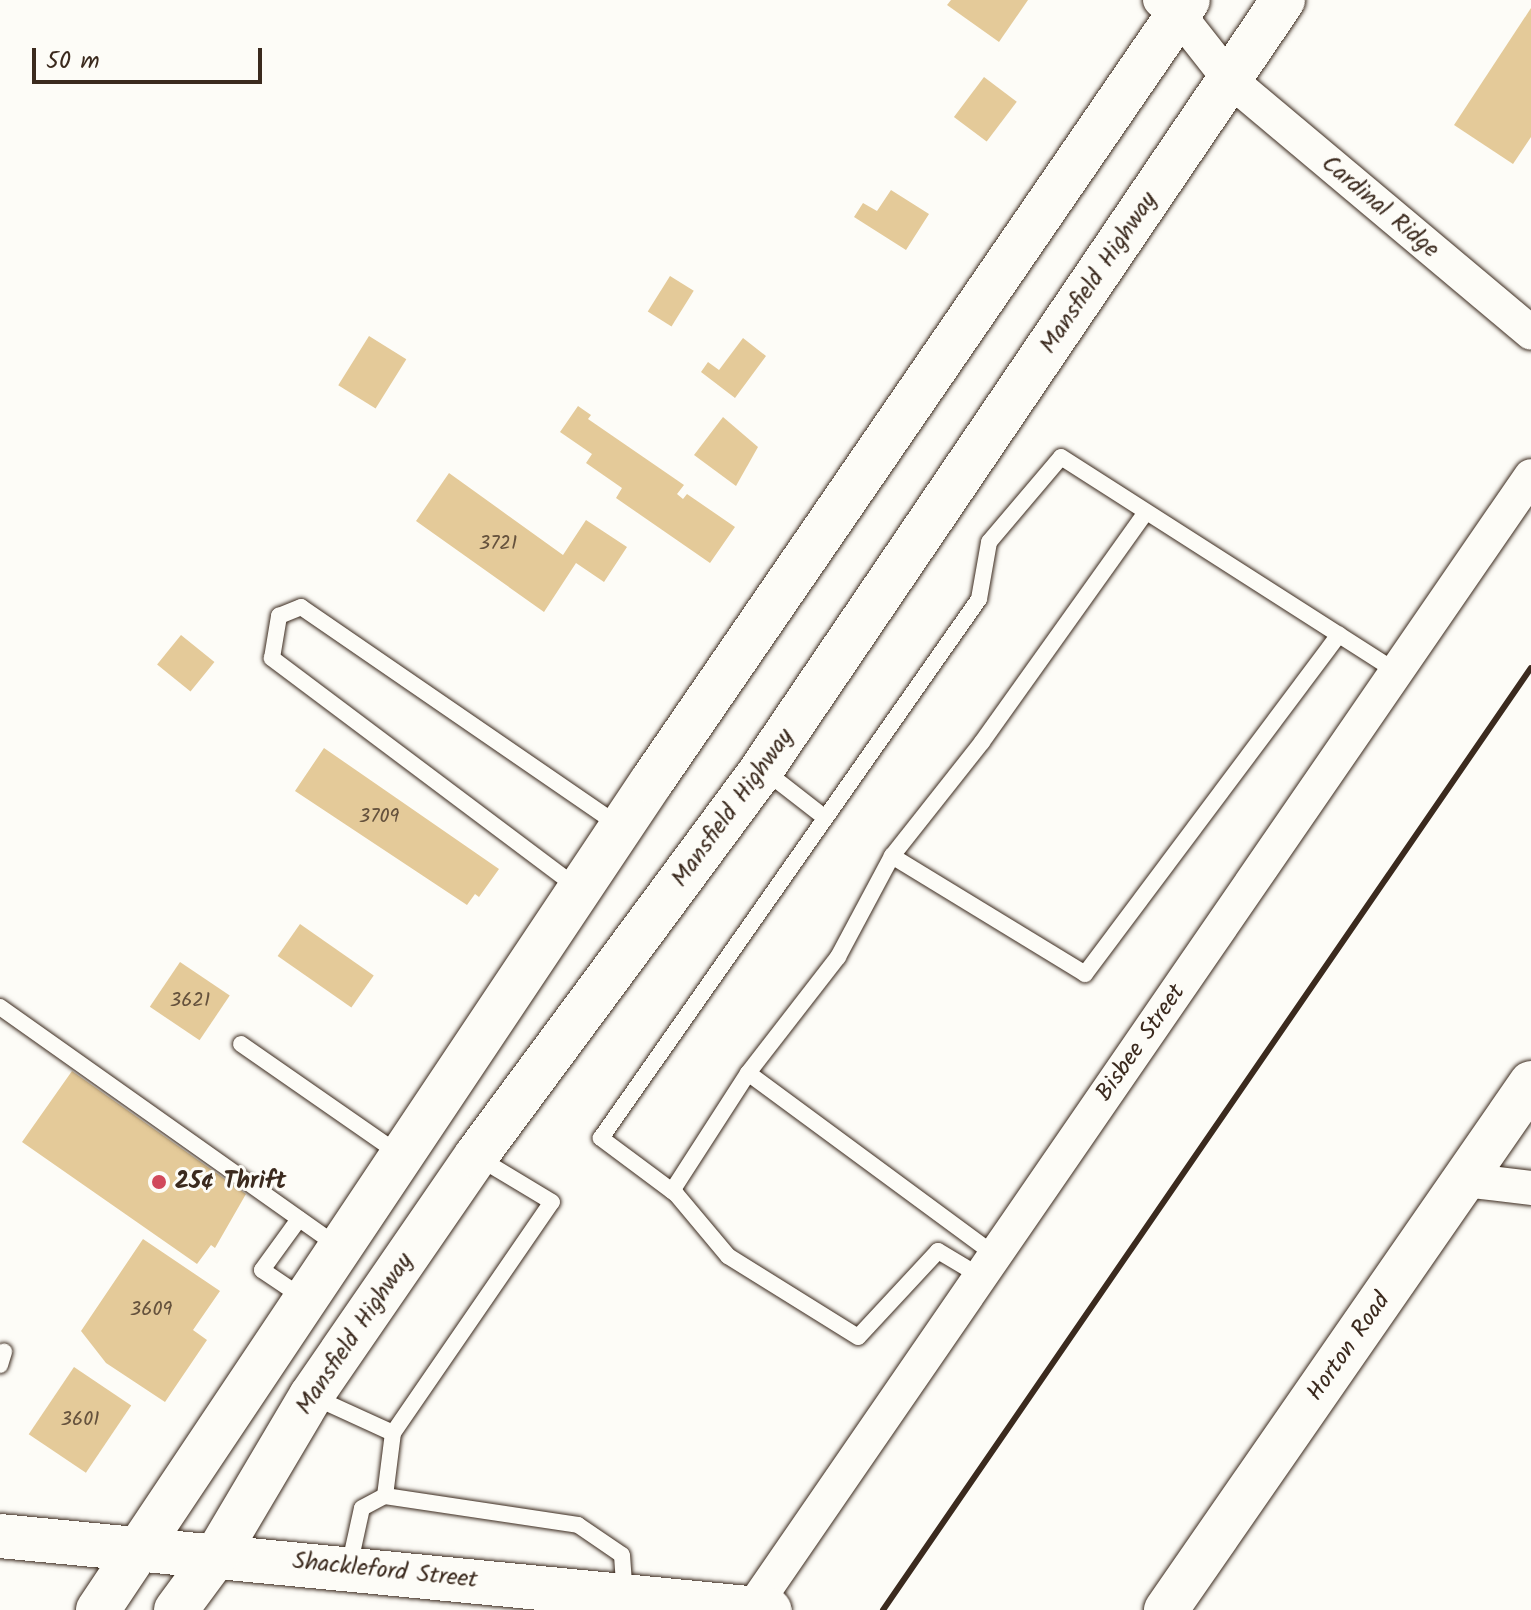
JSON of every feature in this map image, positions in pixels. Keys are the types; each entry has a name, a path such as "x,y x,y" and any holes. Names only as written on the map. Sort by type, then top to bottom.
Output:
{"main road":[{"name":"Mansfield Highway","path":"176,1610 218,1553 311,1396 476,1156 762,769 1283,0"},
{"path":"98,1610 621,826 1175,5"},
{"name":"Horton Road","path":"1166,1610 1531,1083"},
{"name":"Shackleford Street","path":"0,1536 139,1550 218,1553 758,1609"}],"street":[{"name":"Cardinal Ridge","path":"1175,5 1230,80 1531,333"},
{"name":"Bisbee Street","path":"758,1609 987,1266 1531,476"},
{"path":"1465,1180 1531,1188"}],"lane":[{"path":"987,1266 938,1251 858,1337 728,1256 672,1191 601,1138 979,599 989,542 1061,457 1396,671"},
{"path":"672,1191 748,1073 838,957 892,856 982,742 1146,512"},
{"path":"580,889 272,658 279,616 301,607 621,826"},
{"path":"892,856 1085,974 1339,635"},
{"path":"762,769 824,817"},
{"path":"0,1007 340,1248"},
{"path":"241,1044 402,1156"},
{"path":"748,1073 987,1266"},
{"path":"385,1496 393,1433 552,1202 476,1156"},
{"path":"299,1219 262,1270 305,1300"},
{"path":"311,1396 393,1433"},
{"path":"349,1567 362,1508 385,1496 578,1525 622,1555 625,1594"}],"building":[{"path":"951,0 1028,0 999,42 947,5"},
{"path":"1531,8 1531,137 1513,164 1454,125"},
{"path":"984,77 1017,102 987,142 954,117"},
{"path":"891,190 929,214 906,250 854,217 863,203 877,211"},
{"path":"670,276 694,291 671,326 648,312"},
{"path":"369,336 406,359 376,409 338,385"},
{"path":"743,338 766,356 735,398 701,372 708,362 719,370"},
{"path":"578,406 591,415 588,419 684,485 677,494 683,499 687,494 735,527 710,563 616,498 622,488 586,463 592,454 560,432"},
{"path":"723,417 758,447 736,486 694,455"},
{"path":"449,473 563,555 586,520 627,547 604,582 576,563 544,612 416,521"},
{"path":"181,635 214,662 191,692 157,665"},
{"path":"324,748 499,869 479,897 475,894 467,905 295,791"},
{"path":"300,924 374,976 351,1008 278,956"},
{"path":"180,962 230,996 200,1040 150,1007"},
{"path":"72,1071 246,1194 215,1248 211,1245 197,1264 22,1142"},
{"path":"143,1239 220,1291 193,1330 207,1340 165,1402 106,1363 81,1331"},
{"path":"74,1367 131,1406 86,1473 29,1434"}],"railway":[{"path":"883,1610 1531,668"}],"place":[{"name":"25¢ Thrift","path":"159,1182"}]}
